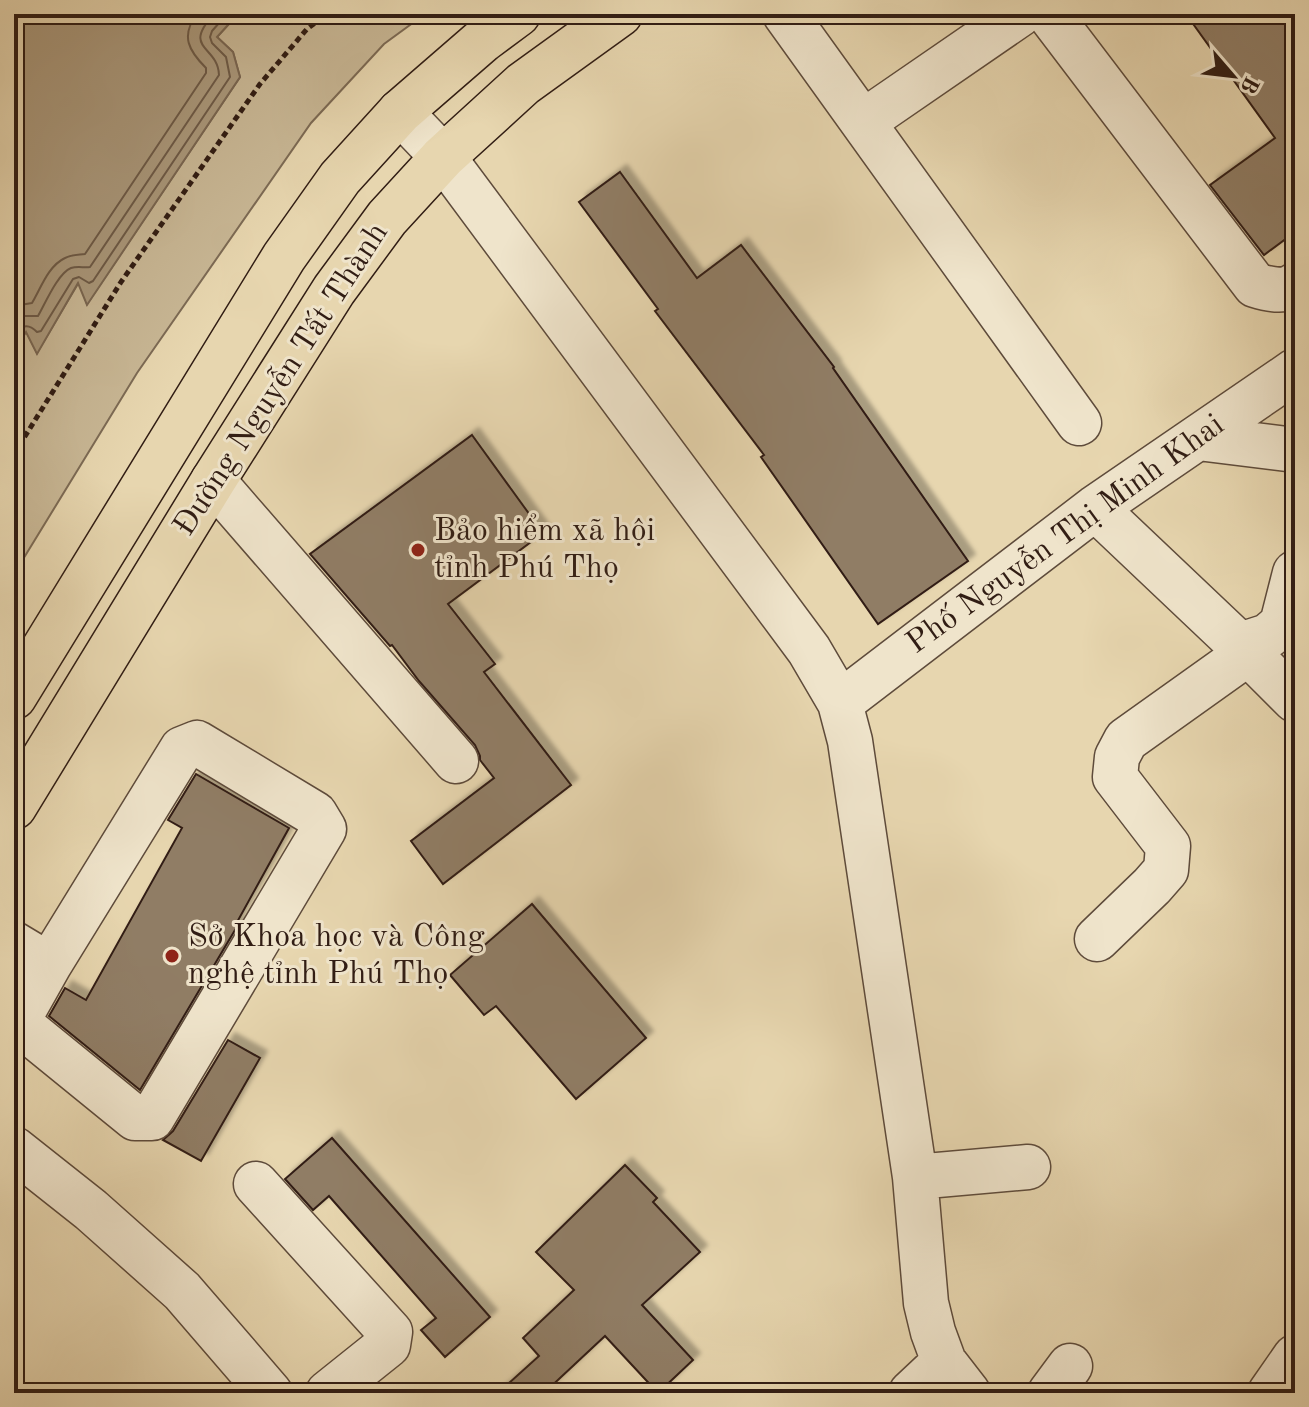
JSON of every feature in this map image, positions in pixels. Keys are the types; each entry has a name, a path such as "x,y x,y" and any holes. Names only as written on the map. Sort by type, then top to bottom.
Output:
{"main road":[{"name":"Đường Nguyễn Tất Thành","path":"14,697 284,257 340,178 400,112 518,14"},
{"name":"Đường Nguyễn Tất Thành","path":"14,807 213,481 334,290 387,218 443,157 523,84 620,14"}],"street":[{"path":"785,14 1079,423"},
{"path":"863,122 1020,14"},
{"path":"1049,14 1255,285 1268,289 1289,289 1295,285"},
{"path":"400,112 443,157 809,650 840,703 850,741 915,1177 926,1303 933,1332 956,1377 911,1393"},
{"name":"Phố Nguyễn Thị Minh Khai","path":"840,703 1095,508 1295,371"},
{"path":"1198,438 1295,450"},
{"path":"213,481 456,761"},
{"path":"1095,508 1295,700"},
{"path":"1097,939 1166,870 1168,846 1115,777 1117,757 1126,740 1244,649 1282,624 1295,573"},
{"path":"197,743 315,814 324,829 152,1118 135,1118 17,1022 32,954 182,749 197,743"},
{"path":"14,1149 91,1210 182,1291 270,1393"},
{"path":"915,1177 1028,1167"},
{"path":"256,1184 390,1332 388,1345 328,1393"},
{"path":"1270,1393 1295,1357"}],"path":[{"path":"14,454 121,282 251,96 307,29 327,14"}],"shaded area":[{"path":"238,14 425,14 384,44 311,123 137,373 14,574 14,352 26,331 37,353 79,282 87,304 240,77 233,52 217,37"}],"water":[{"path":"14,14 238,14 217,37 233,52 240,77 87,305 78,283 37,354 26,332 14,352"}],"building":[{"path":"1186,14 1295,14 1295,232 1264,255 1210,185 1275,138"},
{"path":"620,172 697,278 741,245 834,367 968,561 878,624 761,457 764,455 655,311 658,309 579,202"},
{"path":"472,435 543,533 448,604 495,664 484,672 571,785 443,884 411,841 494,778 480,760 475,745 392,645 310,554"},
{"name":"Sở Khoa học và Công nghệ tỉnh Phú Thọ","path":"196,774 289,828 238,925 140,1090 49,1016 65,988 86,1000 182,828 168,820"},
{"path":"532,904 646,1038 576,1099 496,1006 484,1015 450,975"},
{"path":"228,1040 260,1058 201,1161 163,1140 173,1131"},
{"path":"332,1138 490,1317 445,1357 421,1330 436,1318 329,1196 313,1210 285,1179"},
{"path":"625,1165 657,1198 653,1202 700,1252 642,1305 693,1360 658,1393 605,1336 544,1393 498,1393 539,1356 523,1338 574,1290 536,1252"}],"place":[{"name":"Bảo hiểm xã hội tỉnh Phú Thọ","path":"418,550"},
{"name":"Sở Khoa học và Công nghệ tỉnh Phú Thọ","path":"172,956"}]}
